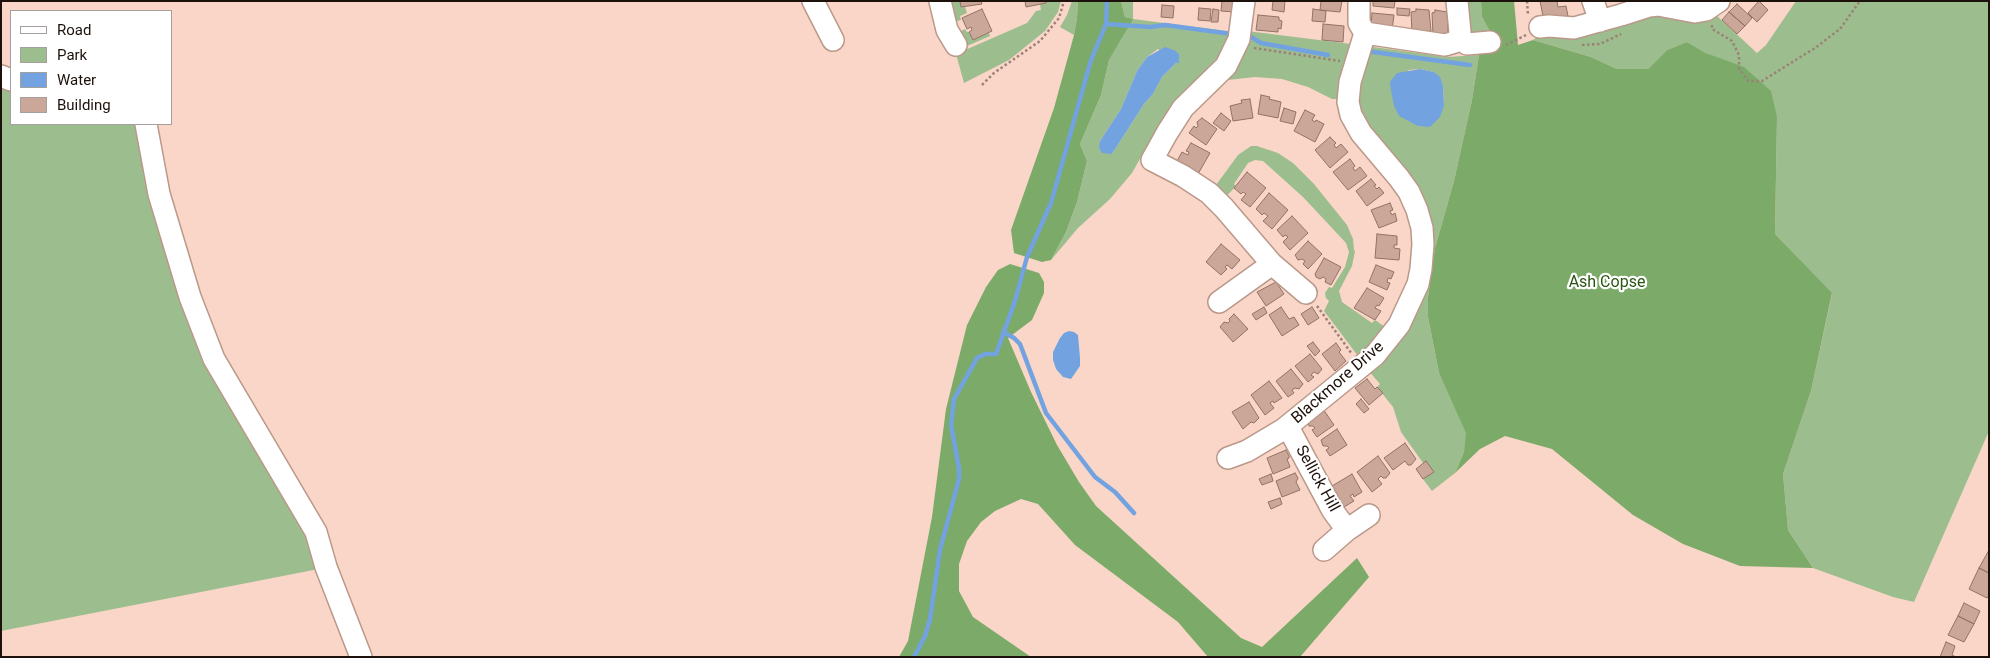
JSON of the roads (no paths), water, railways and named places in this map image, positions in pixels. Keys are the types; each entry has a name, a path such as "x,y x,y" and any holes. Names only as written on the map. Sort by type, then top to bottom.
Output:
{"street":[{"path":"813,1 832,40"},
{"path":"940,1 947,30 956,45"},
{"path":"1244,1 1239,38 1226,66 1191,99 1176,117 1152,160 1183,176 1209,194 1224,208 1272,264 1306,293"},
{"path":"1359,1 1359,23 1365,33 1445,45 1455,42 1459,37 1457,1"},
{"path":"1540,28 1549,26 1574,28 1597,11 1658,5 1695,12 1714,5"},
{"name":"Blackmore Drive","path":"1228,458 1259,445 1288,426 1364,365 1388,340 1408,307 1418,284 1423,244 1422,228 1409,192 1361,132 1351,115 1348,102 1355,64 1365,33"},
{"path":"1459,37 1467,44 1490,42"},
{"path":"146,125 159,194 190,297 214,359 316,532 326,567 361,657"},
{"path":"1219,302 1272,264"},
{"name":"Sellick Hill","path":"1288,426 1333,511 1347,530"},
{"name":"Sellick Hill","path":"1324,550 1347,530 1369,515"}],"water":[{"path":"1165,47 1179,54 1179,63 1176,63 1162,77 1153,94 1144,104 1112,154 1102,153 1099,148 1100,141 1121,109 1137,71 1147,57"},
{"path":"1420,69 1434,72 1440,77 1443,86 1444,106 1440,117 1430,127 1418,126 1399,116 1394,106 1391,91 1390,82 1397,73"},
{"path":"1069,331 1078,335 1080,358 1080,366 1071,379 1063,377 1056,369 1053,360 1053,352 1060,338"}],"waterway":[{"path":"914,657 925,636 930,619 940,550 959,479 959,468 951,425 954,399 977,358 985,354 996,354 1015,301 1027,257 1051,203 1091,60 1106,24 1107,1"},
{"path":"1106,24 1150,27 1165,25 1232,34"},
{"path":"1248,35 1261,43 1328,55"},
{"path":"1366,51 1470,65"},
{"path":"1003,332 1020,344 1046,413 1095,477 1115,492 1134,513"}],"park label":[{"name":"Ash Copse","path":"1607,283"}]}
